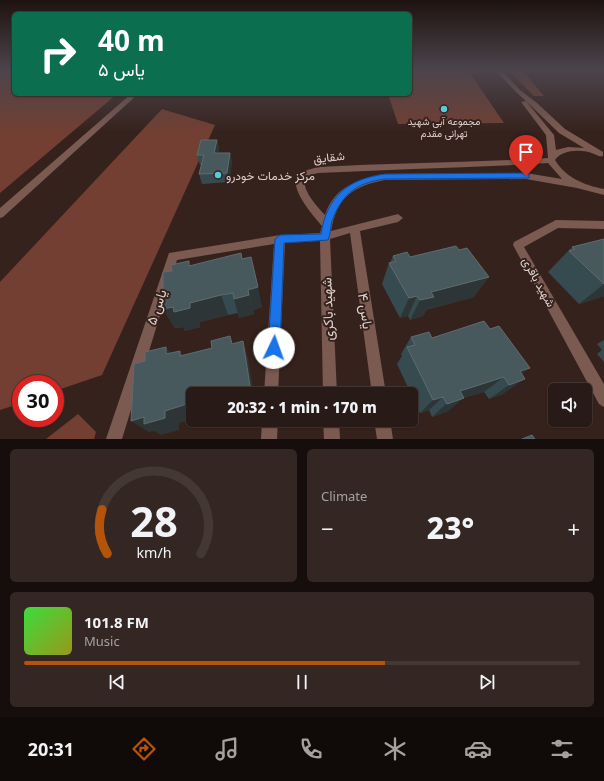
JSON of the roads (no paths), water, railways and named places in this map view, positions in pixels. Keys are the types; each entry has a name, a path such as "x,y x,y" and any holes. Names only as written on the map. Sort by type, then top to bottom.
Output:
{"street":[{"path":"518,91 535,104 562,131 602,155"},
{"path":"518,91 550,135 552,158 559,172 579,185"},
{"path":"0,214 133,96"},
{"path":"552,158 562,150 570,149 602,155"},
{"name":"شقایق","path":"326,231 301,190 299,183 300,178 307,173 318,170 414,164 494,164 552,158"},
{"path":"398,218 354,228 326,231 334,203 355,184 368,179 385,177 526,176 579,185 592,190 604,192"},
{"path":"592,190 604,200"},
{"name":"شهید باقری","path":"604,225 556,224 518,245 604,399"},
{"name":"یاس ۴","path":"354,228 377,387"},
{"name":"یاس ۵","path":"114,439 173,256 326,231"},
{"name":"شهید باکری","path":"326,231 330,387"},
{"path":"271,387 280,239"},
{"path":"269,439 270,427"},
{"path":"331,427 332,439"},
{"path":"383,427 385,439"}],"place":[{"name":"مجموعه آبی شهید تهرانی مقدم","path":"444,109"},
{"name":"مرکز خدمات خودرو","path":"218,175"}]}
